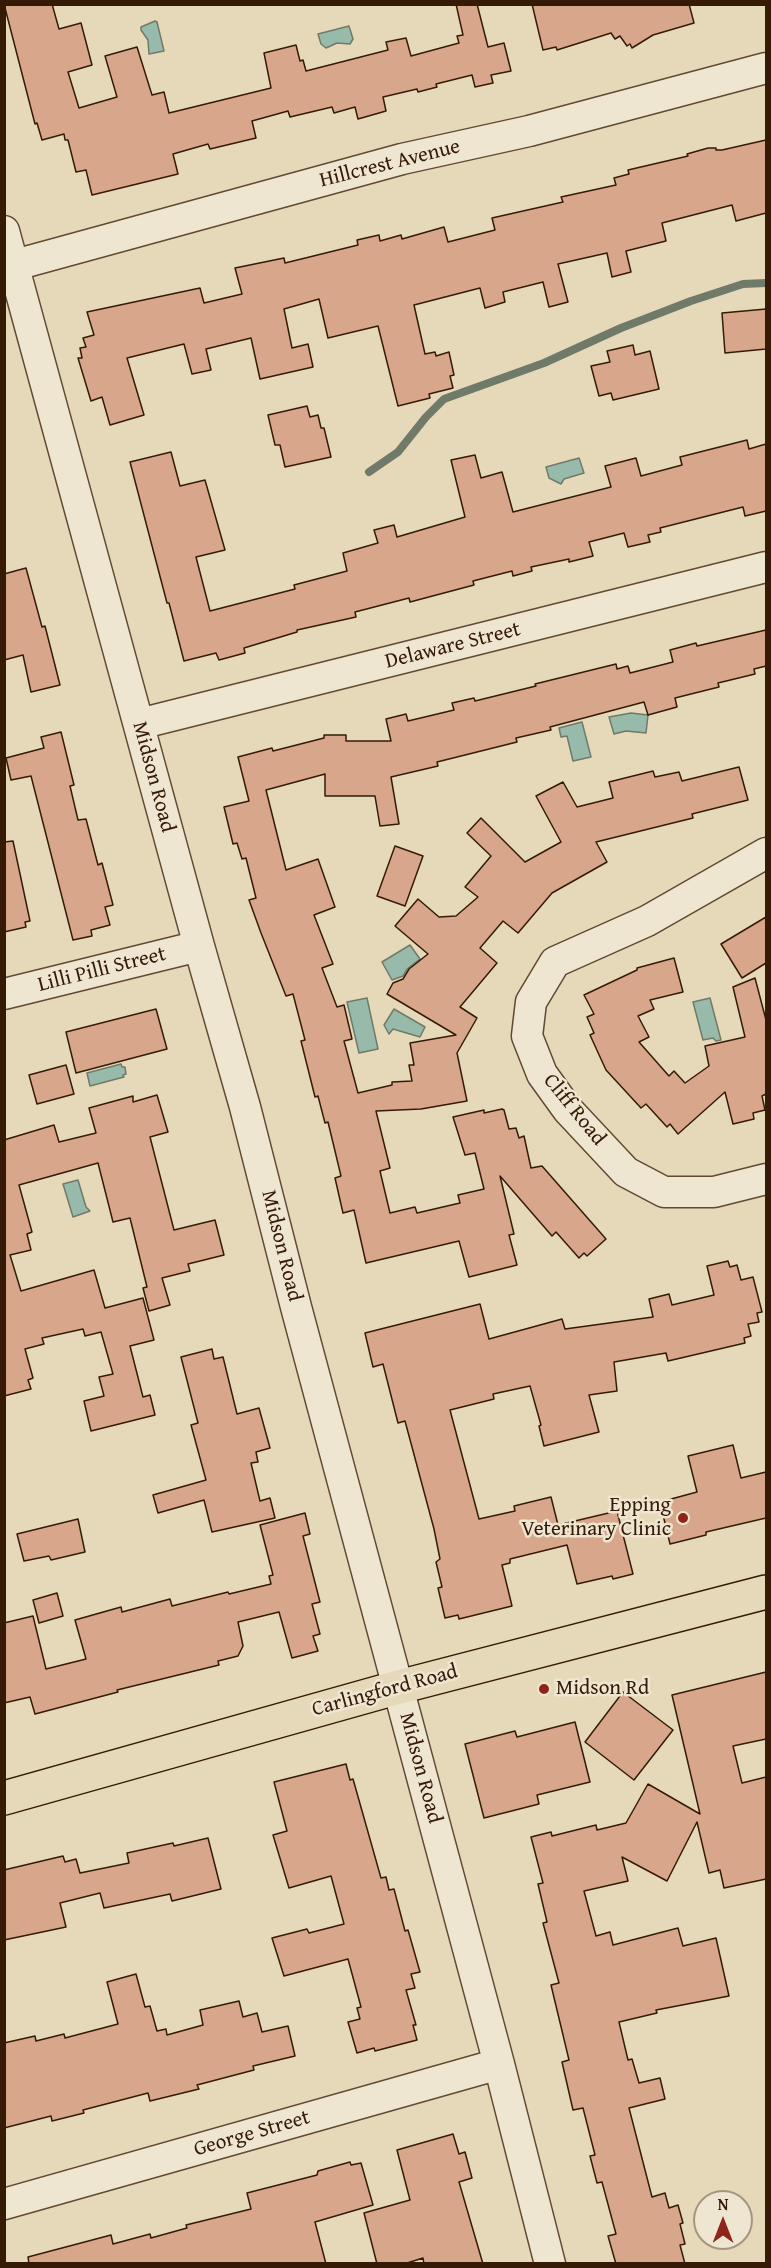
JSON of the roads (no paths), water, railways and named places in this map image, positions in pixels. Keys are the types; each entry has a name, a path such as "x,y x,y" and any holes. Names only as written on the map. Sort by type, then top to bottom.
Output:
{"main road":[{"name":"Carlingford Road","path":"4,1797 399,1687 766,1592"}],"street":[{"name":"Hillcrest Avenue","path":"15,265 402,159 529,130 766,68"},
{"name":"Midson Road","path":"4,231 15,265 15,313 139,724 198,946 246,1107 296,1307 399,1687 550,2264"},
{"name":"Delaware Street","path":"139,724 766,567"},
{"name":"Cliff Road","path":"766,853 647,921 555,962 531,1002 527,1036 542,1074 568,1110 626,1172 664,1192 714,1192 766,1179"},
{"name":"Lilli Pilli Street","path":"4,994 198,946"},
{"name":"George Street","path":"4,2204 499,2064"}],"waterway":[{"path":"369,472 398,452 444,399 544,363 621,328 691,301 743,284 766,283"}],"place":[{"name":"Epping Veterinary Clinic","path":"683,1518"},
{"name":"Midson Rd","path":"544,1689"}]}
